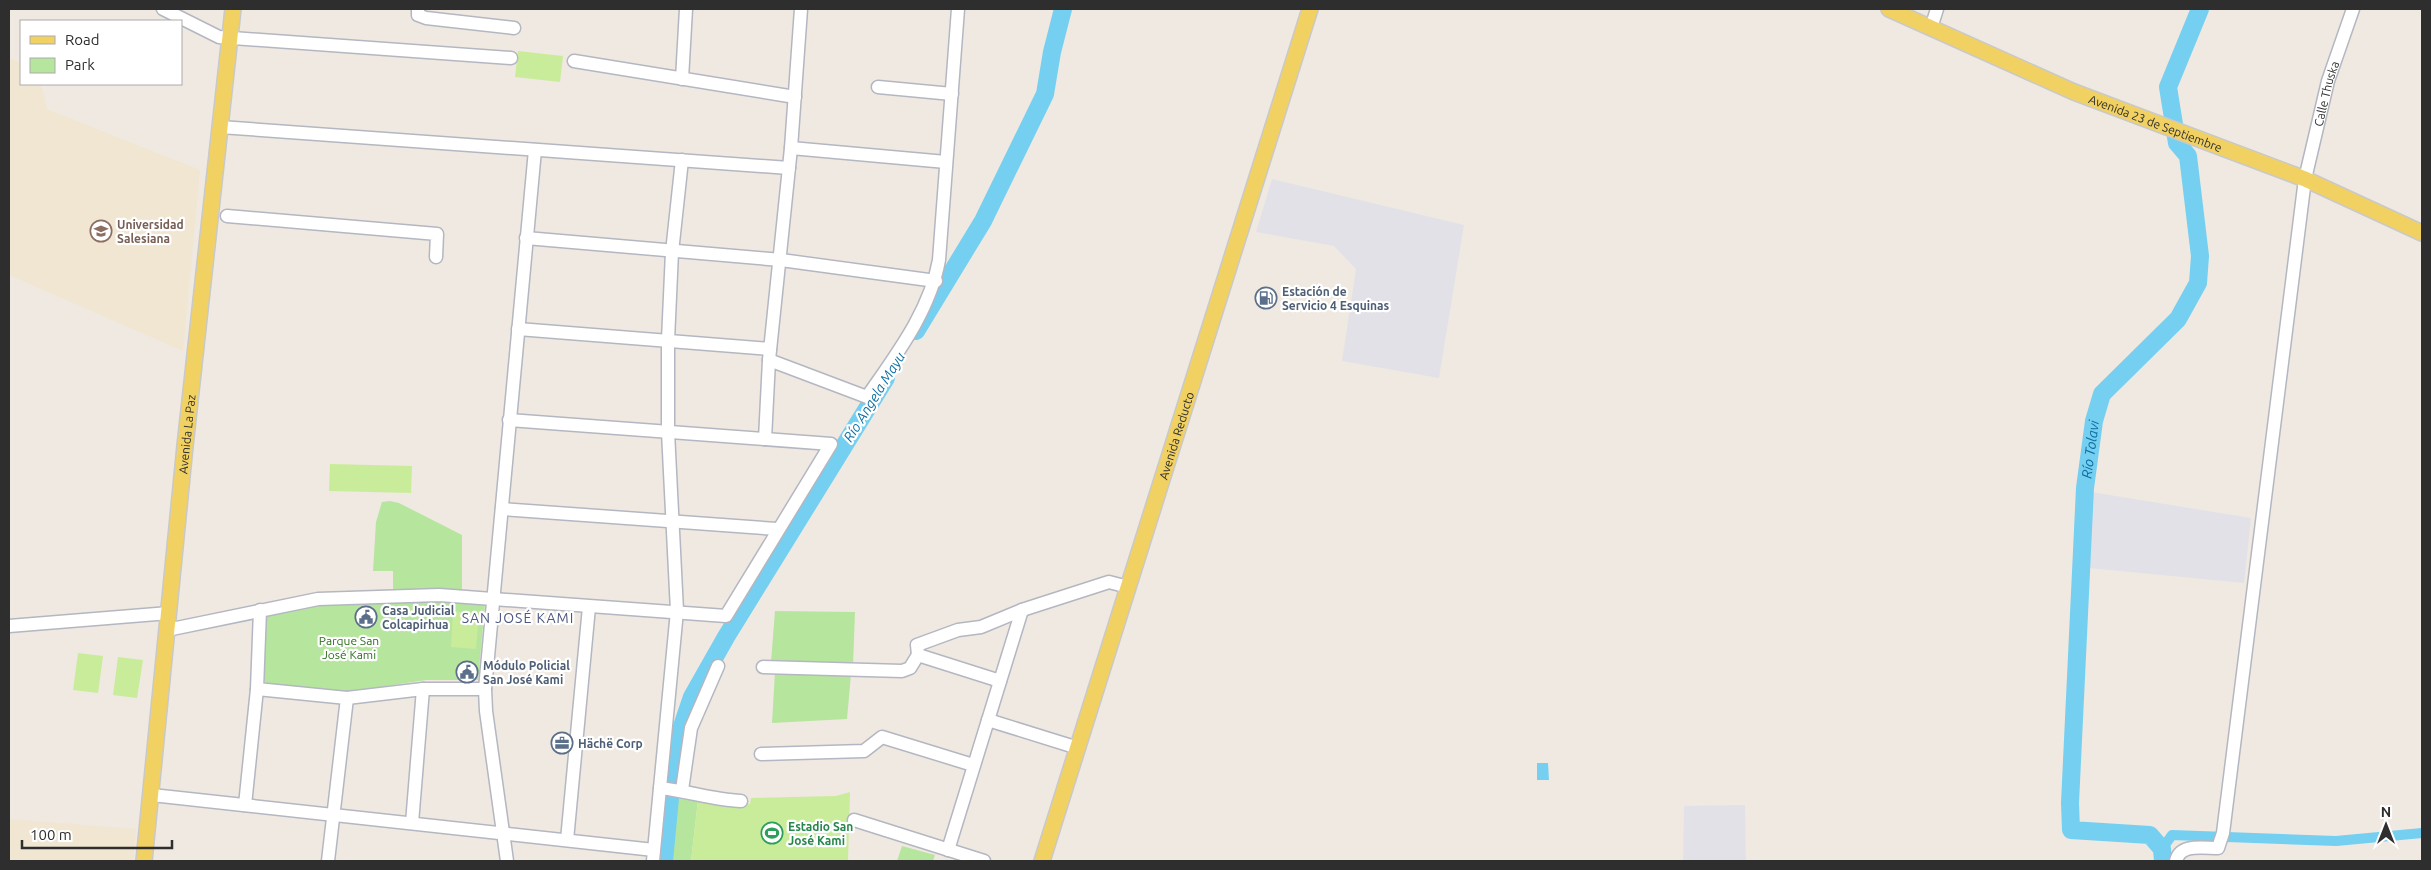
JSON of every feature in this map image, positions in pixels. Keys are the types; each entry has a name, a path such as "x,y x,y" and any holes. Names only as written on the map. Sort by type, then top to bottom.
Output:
{"main road":[{"name":"Avenida La Paz","path":"144,861 233,9"},
{"name":"Avenida Reducto","path":"1042,861 1310,9"},
{"name":"Avenida 23 de Septiembre","path":"1889,9 2074,92 2168,126 2305,180 2422,233"}],"street":[{"path":"163,9 219,38 511,58"},
{"path":"418,9 418,14 426,18 514,28"},
{"path":"682,79 686,9"},
{"path":"765,439 770,354 792,148 801,9"},
{"path":"518,329 668,340 770,354 867,398 905,341 936,281 958,9"},
{"path":"1931,28 1937,9"},
{"name":"Calle Thuska","path":"2176,861 2179,852 2184,848 2218,848 2221,838 2305,180 2328,81 2353,9"},
{"path":"574,61 795,97"},
{"path":"878,86 952,94"},
{"path":"220,127 789,168"},
{"path":"792,148 946,162"},
{"path":"507,861 486,711 485,689 495,598 509,420 535,150"},
{"path":"152,795 568,840 654,856 677,611 674,521 668,432 668,340 672,252 682,160"},
{"path":"227,216 437,234 436,257"},
{"path":"526,238 781,260 936,281"},
{"path":"167,630 318,599 439,595 726,616 777,529 831,444 509,420"},
{"path":"502,508 777,529"},
{"path":"763,667 902,671 910,668 918,655 917,644 958,630 982,627 1022,610 1109,582 1128,588"},
{"path":"568,840 588,607"},
{"path":"245,805 257,689 260,610"},
{"path":"948,850 1022,610"},
{"path":"9,626 169,613"},
{"path":"918,655 1000,681"},
{"path":"682,790 691,728 718,666"},
{"path":"257,689 347,698 423,689 485,689"},
{"path":"412,823 423,689"},
{"path":"328,861 347,698"},
{"path":"988,720 1078,748"},
{"path":"762,754 864,751 882,737 974,765"},
{"path":"660,788 682,790 717,800 741,802"},
{"path":"854,820 984,861"}],"shaded area":[{"name":"Universidad Salesiana","path":"9,58 20,63 20,85 41,85 47,109 200,170 183,351 9,275"},
{"path":"1272,179 1464,225 1439,378 1342,361 1356,269 1334,246 1256,232"},
{"path":"2091,492 2251,518 2244,583 2089,568"},
{"path":"1745,805 1746,861 1683,861 1684,806"},
{"path":"9,819 136,829 133,861 9,861"}],"green space":[{"path":"518,51 563,56 560,82 515,77"},
{"path":"330,464 412,466 411,493 329,491"},
{"path":"382,502 399,503 462,535 462,590 393,590 393,571 373,571 376,522"},
{"name":"Parque San José Kami","path":"439,600 485,604 478,680 426,680 346,692 267,684 264,680 265,614 322,604"},
{"path":"453,611 479,613 476,649 451,647"},
{"path":"775,611 855,612 853,665 771,662"},
{"path":"78,653 103,656 98,693 73,690"},
{"path":"118,657 143,660 137,698 113,695"},
{"path":"775,672 851,674 847,719 772,723"},
{"path":"664,792 698,800 691,861 657,861"},
{"name":"Estadio San José Kami","path":"850,792 848,861 691,861 698,800 750,804 751,798 836,796"},
{"path":"902,846 935,855 933,861 897,861"}],"water":[{"path":"1537,763 1548,763 1549,780 1537,780"}],"waterway":[{"name":"Río Angela Mayu","path":"916,331 983,221 1045,94 1052,52 1063,9"},
{"name":"Río Tolavi","path":"2163,861 2162,849 2150,835 2071,830 2070,803 2085,488 2094,421 2102,394 2178,319 2198,283 2200,256 2188,156 2177,143 2168,87 2200,9"},
{"name":"Río Angela Mayu","path":"674,778 678,738 692,697 726,637 886,378"},
{"name":"Río Angela Mayu","path":"664,861 670,798"},
{"path":"2162,849 2172,835 2336,841 2422,833"}],"place":[{"name":"Universidad Salesiana","path":"101,231"},
{"name":"Estación de Servicio 4 Esquinas","path":"1266,298"},
{"name":"Casa Judicial Colcapirhua","path":"366,617"},
{"name":"Módulo Policial San José Kami","path":"467,672"},
{"name":"Hächë Corp","path":"562,743"},
{"name":"Estadio San José Kami","path":"772,833"}],"district":[{"name":"SAN JOSÉ KAMI","path":"518,618"}]}
